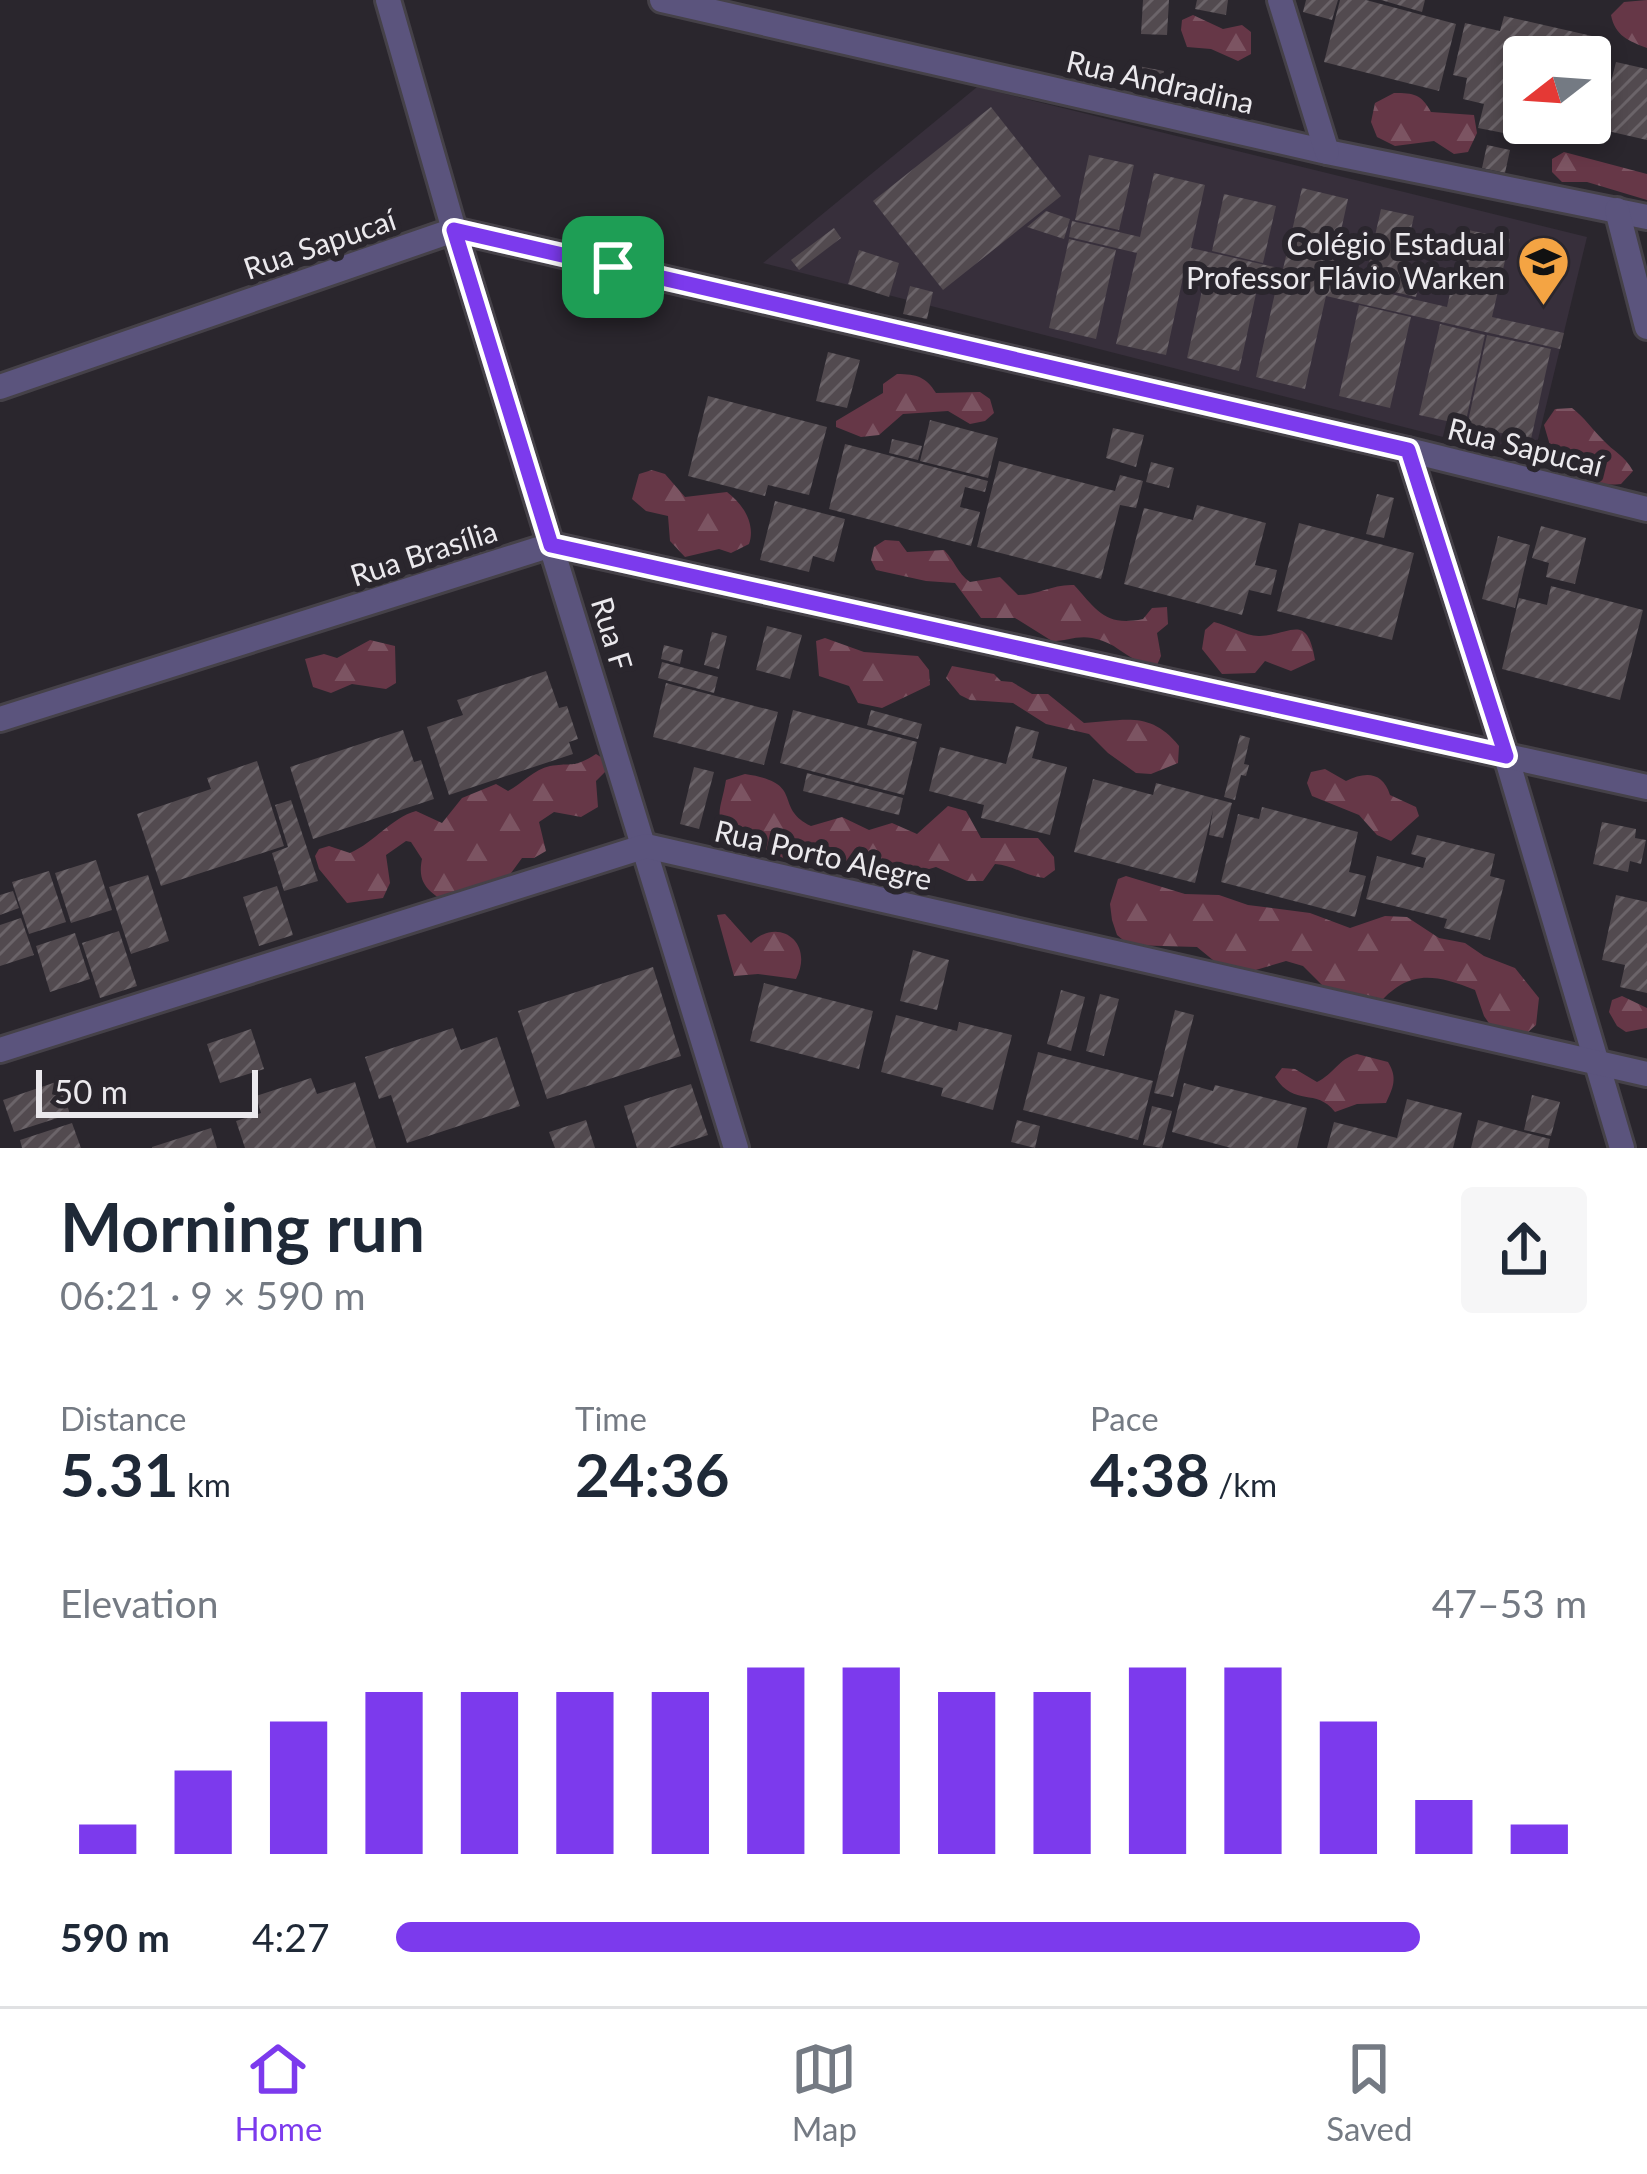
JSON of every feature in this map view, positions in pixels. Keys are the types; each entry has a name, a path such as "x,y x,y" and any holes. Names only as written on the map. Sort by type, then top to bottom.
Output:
{"street":[{"name":"Rua F","path":"388,0 736,1148"},
{"name":"Rua Andradina","path":"662,0 1327,152 1647,217"},
{"path":"1280,0 1327,152"},
{"path":"1617,210 1647,327"},
{"name":"Rua Sapucaí","path":"0,387 454,230 1647,509"},
{"path":"1408,450 1506,756 1622,1148"},
{"name":"Rua Brasília","path":"0,719 551,545 1647,787"},
{"path":"0,1050 646,846"},
{"name":"Rua Porto Alegre","path":"646,846 1647,1074"}],"shaded area":[{"path":"977,87 1587,237 1533,460 763,263"}],"green space":[{"path":"1647,0 1647,48 1619,33 1611,15 1624,2"},
{"path":"1193,15 1223,29 1242,25 1251,32 1251,54 1238,61 1211,49 1187,47 1182,20"},
{"path":"1394,93 1416,96 1431,112 1474,115 1477,133 1468,152 1454,154 1434,141 1395,146 1377,137 1371,122 1375,103"},
{"path":"1564,152 1647,174 1647,200 1587,182 1562,182 1552,172 1552,159"},
{"path":"897,374 920,378 936,393 980,392 990,399 994,413 970,424 948,411 903,414 879,435 861,437 836,427 836,421 883,393 883,384"},
{"path":"1572,408 1630,466 1633,471 1621,484 1582,480 1547,461 1544,425 1555,409"},
{"path":"652,470 665,474 685,497 727,492 747,515 749,544 731,553 719,549 685,557 670,541 668,516 646,511 632,499 639,474"},
{"path":"885,540 899,541 907,552 944,550 970,582 1000,577 1018,595 1074,585 1103,614 1119,621 1143,619 1152,608 1167,607 1168,624 1157,633 1161,656 1157,665 1145,663 1092,638 1052,641 1015,618 981,618 955,583 876,570 871,560 874,547"},
{"path":"1214,622 1255,636 1302,631 1315,660 1291,671 1265,661 1255,673 1222,674 1202,649 1205,630"},
{"path":"825,638 864,652 918,656 929,670 930,685 882,708 858,703 849,686 819,676 816,641"},
{"path":"370,640 395,646 396,683 386,689 352,684 331,693 313,687 305,659 324,654 337,658"},
{"path":"952,666 994,674 1032,694 1048,694 1084,723 1147,722 1179,746 1178,763 1151,774 1136,773 1089,734 1046,724 1013,703 960,695 946,678"},
{"path":"596,754 607,761 607,770 596,781 598,807 581,817 554,812 539,822 546,851 522,858 506,880 453,909 424,883 422,859 411,842 386,855 390,883 383,898 347,903 319,869 315,856 319,849 329,846 350,853 416,811 442,823 462,798 496,784 508,791 544,768 577,763"},
{"path":"1325,769 1346,781 1367,775 1378,778 1390,795 1416,807 1419,816 1391,841 1377,835 1359,815 1312,796 1307,783 1311,772"},
{"path":"745,774 776,783 793,811 811,826 842,817 869,830 892,823 917,834 948,806 966,811 981,838 1038,838 1054,857 1055,870 1044,878 995,864 983,881 967,881 936,867 919,872 901,869 876,857 844,872 832,873 819,864 796,864 762,848 732,842 726,833 720,812 726,780"},
{"path":"1126,876 1185,894 1219,895 1248,905 1310,913 1350,928 1385,916 1407,917 1439,938 1465,943 1515,968 1539,998 1536,1025 1520,1039 1499,1038 1475,990 1445,980 1408,981 1375,1008 1332,995 1303,966 1286,961 1242,974 1219,965 1197,947 1129,945 1117,935 1110,904 1118,879"},
{"path":"725,914 751,943 772,932 791,937 801,954 796,979 734,976 717,915"},
{"path":"1622,996 1647,1008 1647,1028 1626,1032 1617,1026 1609,1012 1612,1000"},
{"path":"1357,1054 1388,1062 1393,1083 1386,1103 1357,1104 1335,1112 1320,1100 1290,1092 1275,1077 1282,1068 1295,1069 1317,1082"}],"building":[{"path":"1143,0 1169,0 1167,35 1141,34"},
{"path":"1197,0 1228,0 1226,15 1195,9"},
{"path":"1306,0 1338,0 1332,20 1303,12"},
{"path":"1340,0 1366,0 1456,24 1439,91 1324,62"},
{"path":"1381,0 1425,0 1422,12"},
{"path":"1504,16 1592,36 1503,36 1503,133 1478,128 1484,104 1463,99 1467,78 1453,75 1465,23 1500,31"},
{"path":"1616,62 1647,69 1647,140 1611,132"},
{"path":"1138,66 1164,71 1161,88 1134,83"},
{"path":"991,107 1061,196 943,290 873,201"},
{"path":"1487,145 1510,150 1505,173 1482,168"},
{"path":"1089,155 1134,165 1119,230 1075,220"},
{"path":"1154,173 1205,185 1191,248 1283,269 1302,188 1348,199 1330,280 1447,307 1464,229 1510,239 1492,317 1564,333 1560,349 1326,296 1305,389 1256,377 1277,284 1259,280 1239,371 1187,358 1207,268 1186,264 1166,355 1116,344 1137,253 1069,237 1072,221 1140,237"},
{"path":"1224,194 1276,206 1263,263 1212,251"},
{"path":"1381,209 1414,216 1401,275 1420,280 1416,297 1364,285"},
{"path":"1046,211 1070,219 1064,239 1027,227"},
{"path":"834,228 841,238 799,270 791,260"},
{"path":"1069,239 1116,250 1096,339 1049,328"},
{"path":"859,250 899,263 889,297 848,284"},
{"path":"910,286 933,292 927,319 903,314"},
{"path":"1359,305 1411,317 1390,408 1339,396"},
{"path":"1440,324 1485,335 1465,425 1419,415"},
{"path":"1487,335 1551,349 1531,439 1467,426"},
{"path":"828,352 860,360 847,408 816,401"},
{"path":"708,396 827,427 809,495 768,485 765,496 688,476"},
{"path":"930,420 998,438 988,478 920,461"},
{"path":"1113,428 1144,435 1136,467 1106,458"},
{"path":"892,439 922,446 918,460 889,453"},
{"path":"845,444 988,481 985,492 965,487 960,507 980,512 971,546 829,509"},
{"path":"999,461 1115,491 1120,475 1143,481 1136,508 1120,505 1101,579 977,547"},
{"path":"1151,462 1174,468 1169,488 1146,482"},
{"path":"1377,494 1394,498 1384,538 1366,534"},
{"path":"775,501 845,519 834,562 813,556 809,572 760,560"},
{"path":"1197,505 1266,523 1255,565 1277,570 1271,595 1249,590 1242,615 1124,584 1144,508 1193,520"},
{"path":"1299,523 1414,553 1392,640 1277,611"},
{"path":"1541,526 1586,538 1575,584 1546,577 1549,563 1532,558"},
{"path":"1498,536 1530,545 1515,608 1482,599"},
{"path":"1551,586 1643,610 1620,700 1502,669 1519,598 1547,605"},
{"path":"767,626 802,635 790,679 756,670"},
{"path":"712,632 727,636 719,669 704,665"},
{"path":"664,645 683,650 680,664 661,659"},
{"path":"662,662 718,677 714,693 658,678"},
{"path":"546,671 559,708 567,706 578,739 569,742 573,754 449,795 427,727 463,715 457,700"},
{"path":"666,683 778,712 764,765 653,737"},
{"path":"793,710 917,742 904,795 780,763"},
{"path":"871,710 922,724 918,739 867,725"},
{"path":"1016,726 1039,732 1032,758 1067,767 1050,835 981,818 984,805 929,791 940,747 1006,764"},
{"path":"403,730 414,762 421,760 434,799 313,839 290,767"},
{"path":"1240,735 1250,738 1244,764 1249,765 1246,776 1241,775 1235,800 1224,797"},
{"path":"257,761 284,846 161,886 137,814 211,789 207,778"},
{"path":"694,767 714,772 699,829 680,824"},
{"path":"807,773 903,798 899,815 803,791"},
{"path":"1093,779 1153,795 1156,783 1232,803 1223,838 1209,835 1213,810 1195,883 1074,852"},
{"path":"291,800 318,881 284,891 272,853 288,847 275,805"},
{"path":"1262,807 1358,832 1349,872 1366,876 1355,917 1221,882 1238,814 1259,819"},
{"path":"1602,822 1636,829 1635,838 1646,840 1641,864 1630,861 1628,872 1593,864"},
{"path":"1417,835 1495,854 1490,876 1505,880 1490,940 1444,928 1447,919 1366,899 1377,856 1423,868 1426,858 1411,854"},
{"path":"96,860 112,910 71,923 55,873"},
{"path":"49,871 66,922 29,934 12,882"},
{"path":"148,875 169,941 131,954 109,887"},
{"path":"277,886 293,935 259,946 243,897"},
{"path":"13,891 19,908 0,915 0,895"},
{"path":"1616,895 1647,902 1647,993 1620,987 1625,965 1602,960"},
{"path":"21,918 34,955 0,966 0,925"},
{"path":"119,931 137,986 100,998 82,943"},
{"path":"75,933 90,979 50,992 36,946"},
{"path":"913,950 949,960 937,1010 900,1001"},
{"path":"653,967 681,1056 547,1099 518,1011"},
{"path":"764,983 873,1011 859,1069 750,1041"},
{"path":"1061,990 1085,997 1071,1051 1047,1044"},
{"path":"1100,994 1119,999 1104,1056 1086,1051"},
{"path":"1175,1010 1194,1015 1173,1097 1154,1093"},
{"path":"896,1015 957,1031 959,1022 1012,1035 993,1110 941,1096 943,1088 881,1072"},
{"path":"453,1028 461,1050 497,1037 520,1106 407,1143 391,1095 379,1099 365,1057"},
{"path":"251,1029 264,1069 220,1083 207,1044"},
{"path":"1038,1052 1153,1081 1138,1140 1023,1110"},
{"path":"311,1078 317,1094 355,1082 376,1148 245,1148 236,1121 261,1113 256,1096"},
{"path":"59,1081 70,1114 14,1132 3,1100"},
{"path":"1184,1083 1213,1091 1215,1085 1307,1108 1297,1148 1231,1148 1172,1132"},
{"path":"691,1084 708,1135 669,1148 637,1148 624,1106"},
{"path":"1532,1095 1560,1102 1551,1136 1524,1130"},
{"path":"1407,1099 1462,1113 1453,1148 1327,1148 1334,1122 1397,1138"},
{"path":"1152,1106 1172,1111 1162,1148 1143,1145"},
{"path":"586,1120 595,1148 555,1148 549,1132"},
{"path":"1017,1120 1040,1126 1035,1148 1011,1142"},
{"path":"1478,1120 1550,1139 1548,1148 1471,1148"},
{"path":"72,1123 81,1148 22,1148 20,1140"},
{"path":"211,1128 217,1148 152,1148 152,1147"}],"place":[{"name":"Colégio Estadual Professor Flávio Warken","path":"1544,308"}],"route":[{"path":"454,230 613,267 1408,450 1506,756 551,545 454,230"}]}
